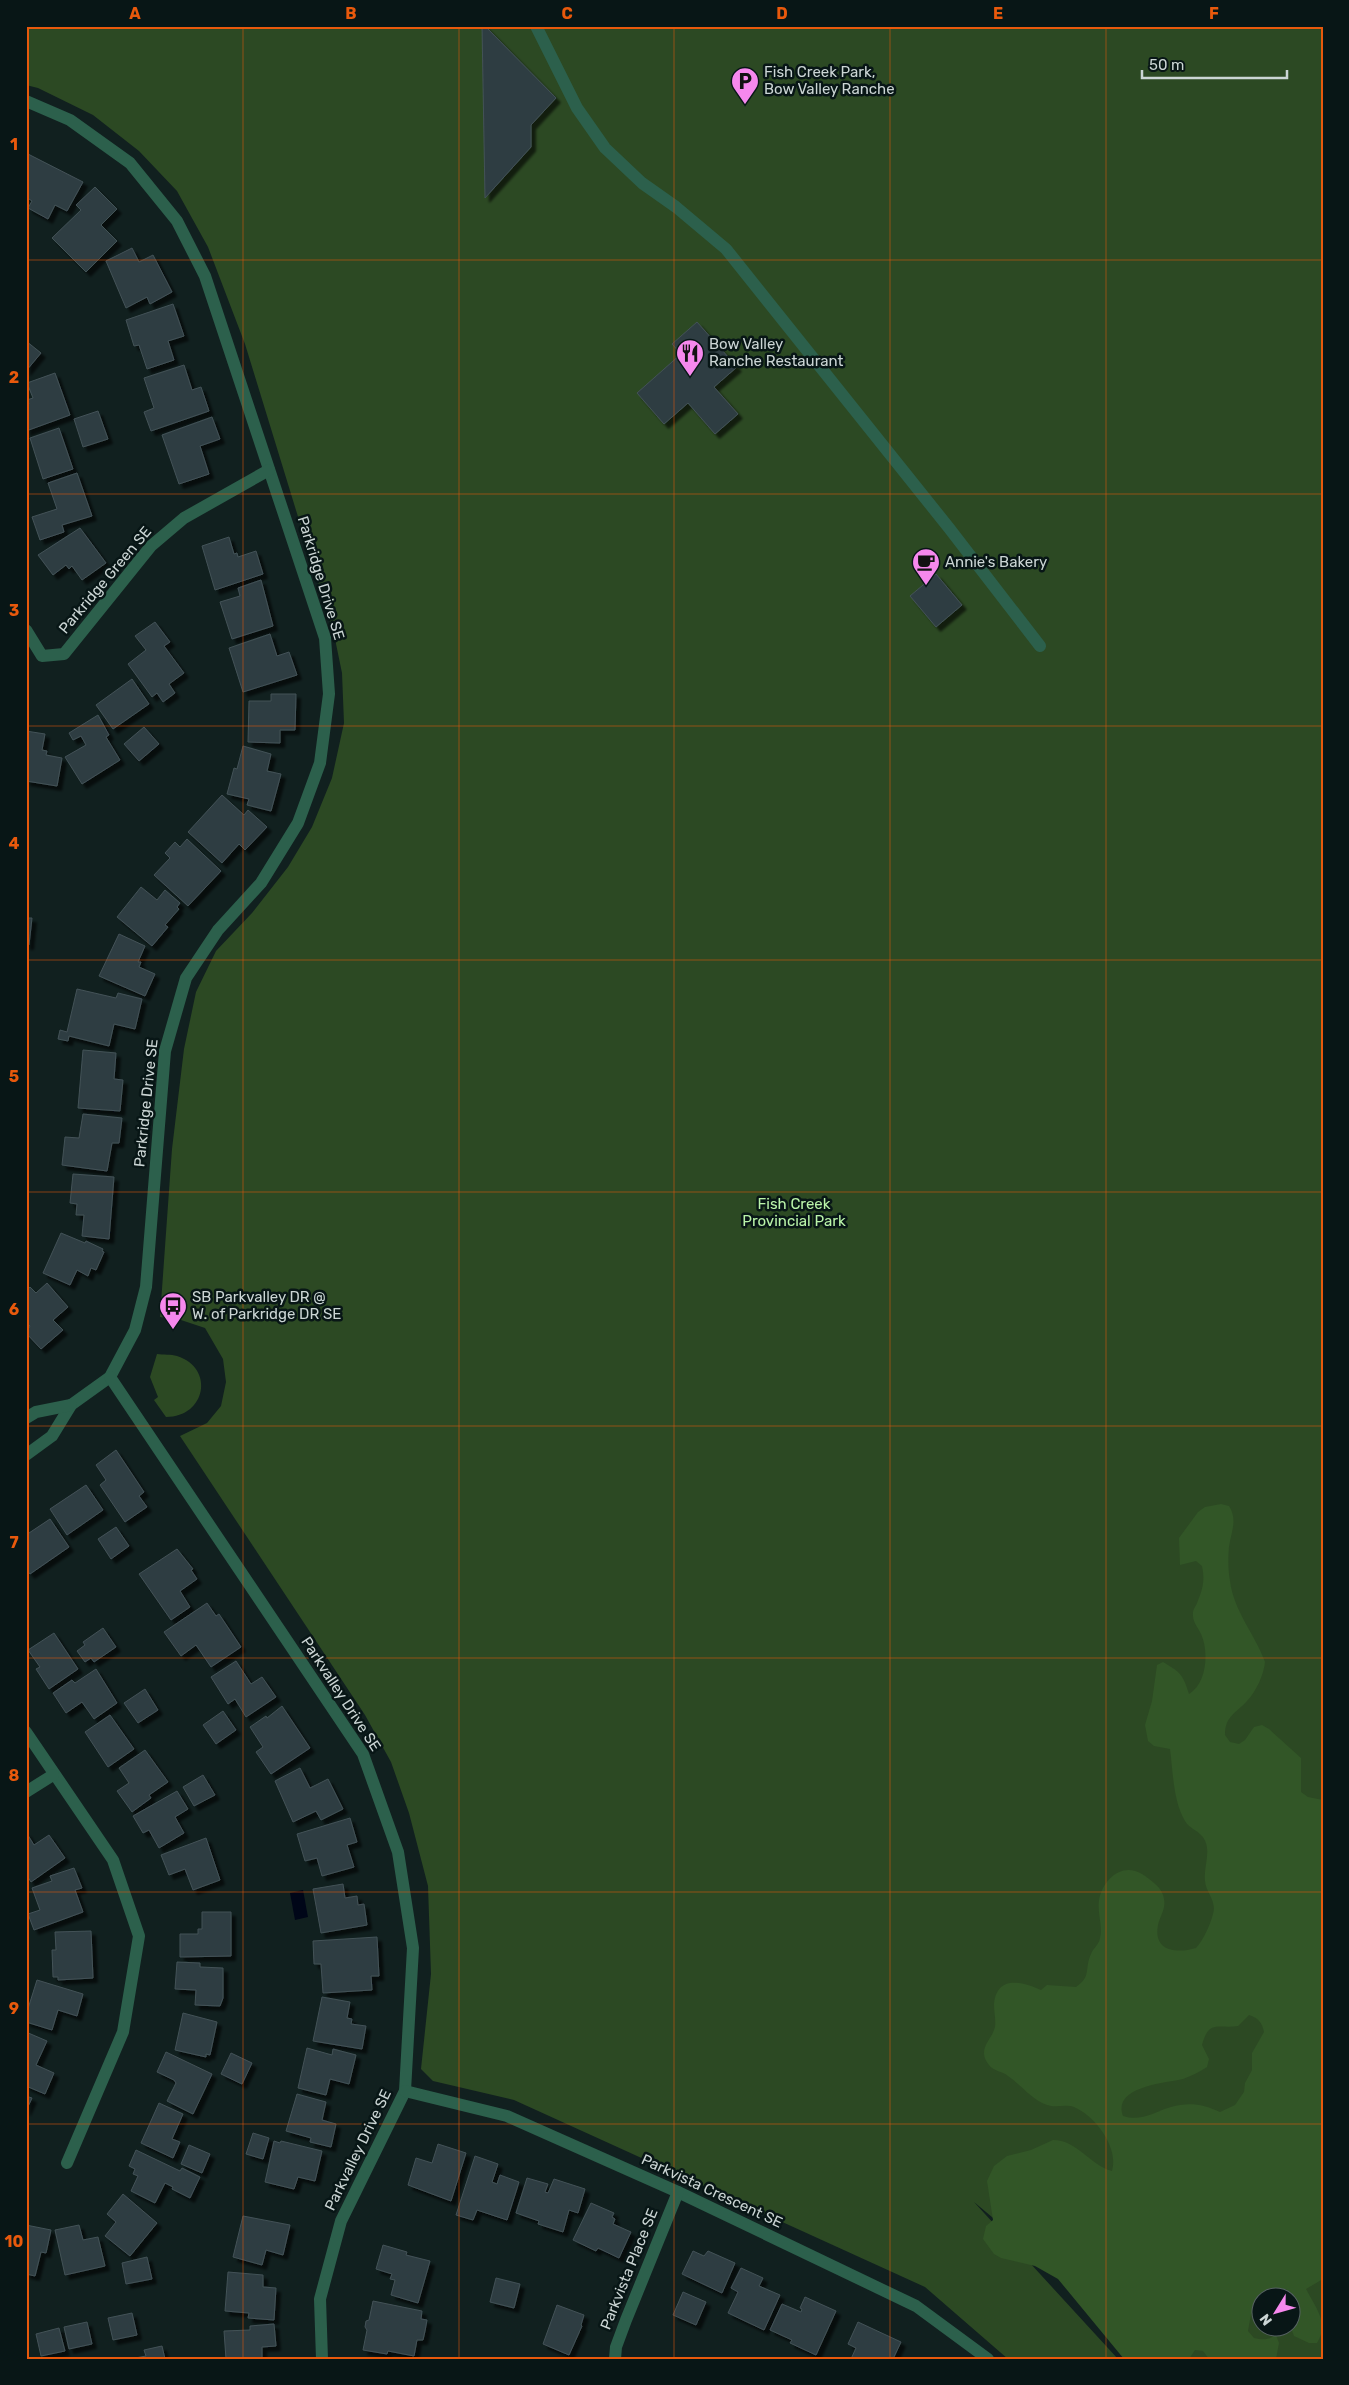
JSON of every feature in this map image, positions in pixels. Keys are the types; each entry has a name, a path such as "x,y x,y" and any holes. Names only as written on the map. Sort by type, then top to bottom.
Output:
{"street":[{"path":"536,26 577,108 605,148 642,183 676,207 726,250 949,528 1040,646"},
{"name":"Parkridge Drive SE","path":"26,101 70,120 130,163 177,221 205,276 325,638 329,694 320,763 294,831 261,883 218,930 186,978 165,1051 146,1286 135,1330 110,1377"},
{"name":"Parkridge Green SE","path":"26,630 42,656 64,654 151,546 184,518 269,470"},
{"path":"26,1455 52,1436 71,1405 110,1377"},
{"name":"Parkvalley Drive SE","path":"110,1377 363,1754 398,1852 413,1948 405,2091 341,2221 320,2299 322,2359"},
{"path":"26,1418 36,1412 71,1405"},
{"path":"26,1732 53,1775 112,1860 139,1936 123,2032 68,2163"},
{"path":"26,1792 53,1775"},
{"name":"Parkvista Crescent SE","path":"405,2091 507,2116 678,2192 916,2306 988,2359"},
{"name":"Parkvista Place SE","path":"615,2359 616,2347 626,2320 678,2192"}],"green space":[{"name":"Fish Creek Provincial Park","path":"26,26 1323,26 1323,2359 1136,2359 1109,2315 974,2202 1118,2359 1008,2359 925,2287 514,2100 433,2081 421,2069 431,1974 428,1886 409,1813 391,1762 365,1715 180,1436 207,1423 221,1406 226,1382 223,1359 205,1328 181,1320 160,1317 172,1149 184,1049 196,992 216,951 252,913 288,867 312,827 332,778 344,723 342,673 334,634 245,344 208,247 177,191 139,151 93,115 38,88 26,85"},
{"path":"157,1354 175,1355 189,1362 197,1371 201,1381 201,1391 197,1401 190,1409 180,1415 166,1417 154,1400 158,1397 150,1377"},
{"path":"1221,1504 1229,1506 1232,1511 1233,1526 1228,1564 1232,1592 1240,1613 1265,1662 1259,1683 1250,1697 1229,1719 1225,1735 1230,1742 1239,1744 1245,1740 1254,1727 1262,1725 1269,1729 1301,1758 1301,1792 1308,1797 1323,1800 1323,2279 1306,2289 1320,2315 1322,2329 1317,2343 1309,2343 1298,2338 1302,2338 1302,2288 1252,2288 1252,2313 1248,2331 1252,2338 1277,2338 1279,2343 1276,2359 1209,2359 1203,2351 1195,2350 1189,2359 1124,2359 1058,2279 1035,2266 1001,2258 994,2254 983,2239 986,2226 993,2220 987,2181 994,2166 1007,2156 1031,2150 1053,2140 1069,2144 1097,2164 1112,2171 1113,2162 1112,2152 1104,2133 1090,2117 1074,2107 1050,2106 1036,2100 1008,2076 991,2067 985,2059 984,2049 995,2027 994,2004 996,1994 1000,1988 1005,1984 1019,1983 1041,1990 1047,1985 1076,1987 1081,1983 1086,1976 1091,1954 1100,1938 1099,1900 1101,1892 1109,1879 1121,1871 1135,1871 1142,1874 1159,1888 1163,1895 1164,1909 1157,1934 1159,1940 1168,1948 1181,1951 1196,1948 1202,1940 1212,1918 1214,1905 1205,1881 1207,1847 1205,1841 1187,1823 1181,1813 1174,1786 1170,1749 1154,1746 1148,1741 1145,1725 1152,1701 1157,1665 1163,1662 1177,1671 1183,1678 1189,1694 1200,1683 1205,1667 1204,1641 1194,1622 1193,1616 1193,1610 1202,1589 1202,1566 1196,1561 1180,1565 1179,1538 1198,1512 1205,1507","holes":["1249,2015 1261,2023 1264,2032 1252,2053 1252,2070 1245,2083 1244,2092 1235,2105 1220,2112 1208,2107 1190,2104 1171,2107 1142,2117 1130,2118 1123,2116 1122,2106 1125,2099 1132,2093 1142,2088 1183,2079 1207,2067 1209,2059 1202,2045 1211,2028 1238,2026"]}],"water":[{"path":"303,1890 308,1917 295,1920 290,1893"}],"building":[{"path":"482,26 485,26 556,98 531,125 531,147 485,198"},
{"path":"28,154 83,182 67,211 55,205 48,219 28,208 32,201 26,197"},
{"path":"95,187 117,209 101,225 117,241 86,272 52,238 81,210 76,205"},
{"path":"132,248 139,262 153,255 172,292 150,304 147,297 126,308 106,261"},
{"path":"173,304 184,336 168,341 174,360 147,369 139,345 134,346 126,320"},
{"name":"Bow Valley Ranche Restaurant","path":"697,322 737,367 714,387 738,414 715,434 688,403 664,424 637,393 681,354 672,344"},
{"path":"26,341 41,353 26,371"},
{"path":"184,365 192,390 201,387 209,411 151,431 144,412 154,408 144,378"},
{"path":"55,373 70,415 26,431 26,405 29,404 27,400 33,398 27,383"},
{"path":"98,411 108,439 83,447 74,419"},
{"path":"212,417 220,439 200,446 209,474 179,484 162,435"},
{"path":"59,428 73,469 43,479 30,438"},
{"path":"77,473 92,516 62,525 64,532 40,540 32,517 57,509 48,483"},
{"path":"80,528 106,563 82,580 72,566 69,569 66,565 53,575 38,555"},
{"path":"229,537 234,554 237,553 238,557 256,551 263,574 215,590 202,546"},
{"path":"936,574 962,605 936,627 910,596"},
{"path":"261,580 273,626 232,639 220,602 240,596 238,588"},
{"path":"155,622 170,642 164,646 184,673 169,684 175,693 163,702 157,693 152,697 128,664 146,650 135,636"},
{"path":"270,634 277,656 289,652 297,675 243,692 229,648"},
{"path":"132,679 149,704 113,729 96,705"},
{"path":"271,694 296,694 295,730 280,730 280,743 248,742 249,701 271,701"},
{"path":"98,715 109,735 106,737 120,760 82,784 65,757 86,745 81,736 73,740 69,733"},
{"path":"144,727 159,744 139,761 124,744"},
{"path":"26,731 45,734 42,750 47,751 46,755 62,758 57,786 26,781"},
{"path":"243,746 271,754 267,771 281,774 271,811 247,805 249,799 227,794 234,768 237,769"},
{"path":"222,795 244,815 248,810 267,827 245,850 239,844 222,863 188,832"},
{"path":"187,839 221,871 188,906 154,875 170,858 165,853 175,842 180,847"},
{"path":"141,887 157,900 165,890 180,903 177,907 179,909 165,925 168,927 152,946 117,917"},
{"path":"26,918 32,918 29,945 26,945"},
{"path":"119,934 145,946 138,962 141,962 139,967 155,974 145,996 99,976"},
{"path":"77,989 116,998 118,993 142,999 135,1029 114,1024 109,1046 69,1036 68,1041 58,1039 60,1030 67,1032"},
{"path":"83,1050 116,1053 114,1079 123,1080 120,1111 78,1108"},
{"path":"83,1114 122,1118 119,1143 112,1143 107,1171 62,1165 65,1137 79,1138"},
{"path":"73,1174 114,1177 109,1239 82,1236 84,1215 76,1215 77,1204 70,1203"},
{"path":"61,1233 85,1243 86,1241 103,1249 102,1251 104,1252 96,1270 91,1268 88,1276 77,1270 70,1285 43,1273"},
{"path":"47,1283 68,1307 53,1320 63,1330 41,1349 26,1333 30,1326 26,1322 26,1291 30,1287 36,1293"},
{"path":"116,1450 144,1492 139,1496 147,1507 125,1522 100,1485 106,1480 96,1465"},
{"path":"86,1485 103,1510 67,1535 50,1509"},
{"path":"50,1519 69,1547 30,1574 26,1569 26,1529 29,1533"},
{"path":"116,1527 129,1546 111,1559 98,1539"},
{"path":"177,1549 193,1569 191,1570 197,1579 180,1591 190,1607 171,1620 139,1574"},
{"path":"207,1603 216,1616 219,1614 241,1647 211,1667 196,1645 181,1656 164,1632"},
{"path":"103,1628 116,1647 94,1662 91,1658 85,1662 77,1651 85,1645 83,1642"},
{"path":"54,1633 78,1669 49,1689 36,1669 40,1667 28,1650"},
{"path":"236,1661 251,1684 262,1677 276,1697 246,1717 235,1699 228,1704 211,1677"},
{"path":"96,1669 117,1703 94,1719 82,1702 66,1713 53,1693 72,1680 75,1683"},
{"path":"145,1689 158,1710 138,1723 124,1703"},
{"path":"282,1706 310,1748 271,1774 256,1752 263,1747 250,1727 266,1716 267,1718"},
{"path":"223,1711 236,1730 216,1744 203,1725"},
{"path":"110,1715 134,1749 108,1767 85,1732"},
{"path":"145,1750 168,1782 149,1795 151,1798 132,1812 117,1791 129,1783 119,1768"},
{"path":"300,1768 310,1788 328,1779 343,1809 321,1820 316,1811 293,1822 275,1781"},
{"path":"203,1775 215,1795 194,1806 183,1787"},
{"path":"177,1791 188,1809 175,1817 184,1833 159,1848 149,1830 143,1833 133,1816"},
{"path":"350,1818 357,1842 347,1845 354,1867 322,1876 317,1858 305,1861 297,1834"},
{"path":"26,1832 34,1845 49,1835 65,1858 31,1882 26,1874"},
{"path":"206,1838 220,1880 193,1890 185,1869 169,1875 161,1855"},
{"path":"74,1868 82,1888 75,1890 83,1912 34,1930 28,1914 40,1910 32,1888 52,1881 50,1876"},
{"path":"343,1884 345,1898 357,1896 358,1905 364,1904 367,1925 321,1933 313,1889"},
{"path":"202,1912 231,1912 231,1956 180,1957 180,1934 198,1934 198,1929 202,1929"},
{"path":"91,1931 93,1978 58,1980 58,1977 53,1977 52,1950 56,1950 55,1932"},
{"path":"377,1937 379,1976 371,1976 372,1990 323,1993 321,1964 314,1964 313,1941"},
{"path":"177,1962 200,1963 200,1967 223,1968 223,1998 220,2006 195,2005 196,1990 175,1989"},
{"path":"37,1980 83,1994 77,2016 58,2010 52,2030 26,2022 26,2015"},
{"path":"322,1997 350,2002 347,2018 352,2019 351,2024 366,2026 362,2049 313,2041"},
{"path":"183,2013 217,2022 210,2055 206,2054 206,2057 175,2050"},
{"path":"26,2032 47,2041 36,2065 54,2073 45,2094 26,2086"},
{"path":"307,2048 332,2055 333,2049 356,2055 349,2084 330,2079 326,2095 298,2088"},
{"path":"166,2052 212,2074 193,2114 167,2101 176,2083 174,2080 157,2072"},
{"path":"231,2053 252,2063 242,2084 221,2074"},
{"path":"297,2094 326,2102 322,2120 336,2124 331,2147 310,2142 311,2138 286,2131"},
{"path":"26,2096 32,2098 26,2111"},
{"path":"159,2103 183,2114 172,2139 180,2142 173,2158 141,2143"},
{"path":"253,2133 269,2138 263,2159 246,2154"},
{"path":"274,2141 322,2151 315,2181 298,2177 294,2189 265,2182"},
{"path":"438,2144 466,2153 451,2201 408,2185 416,2158 432,2163"},
{"path":"189,2145 210,2154 202,2173 181,2164"},
{"path":"136,2150 180,2171 182,2168 200,2177 190,2198 172,2189 173,2187 165,2183 155,2203 131,2191 138,2176 133,2174 135,2169 129,2166"},
{"path":"475,2156 498,2164 492,2182 497,2184 500,2175 519,2182 507,2220 477,2210 473,2220 456,2215"},
{"path":"527,2178 548,2184 545,2192 548,2193 554,2179 585,2189 578,2213 569,2210 563,2232 538,2224 539,2221 516,2213"},
{"path":"123,2194 157,2223 130,2256 105,2236 116,2222 107,2214"},
{"path":"591,2203 614,2213 612,2217 615,2219 613,2224 631,2232 619,2258 598,2248 596,2251 573,2240"},
{"path":"243,2216 290,2225 283,2255 266,2250 262,2265 233,2257"},
{"path":"26,2225 51,2230 46,2253 41,2252 35,2276 26,2274"},
{"path":"79,2225 83,2240 98,2237 105,2266 65,2275 55,2230"},
{"path":"383,2245 407,2252 406,2255 430,2261 418,2303 391,2295 395,2280 390,2279 392,2274 376,2269"},
{"path":"693,2251 704,2256 708,2251 735,2263 722,2293 682,2274"},
{"path":"147,2257 152,2279 126,2284 122,2263"},
{"path":"741,2268 763,2278 759,2286 780,2295 764,2330 728,2313 738,2292 731,2288"},
{"path":"228,2272 263,2275 263,2287 276,2288 274,2320 248,2318 249,2313 225,2311"},
{"path":"496,2278 520,2284 514,2308 490,2302"},
{"path":"683,2292 706,2302 696,2325 673,2315"},
{"path":"805,2297 836,2311 816,2355 790,2343 792,2340 770,2330 782,2304 801,2312 802,2309 800,2308"},
{"path":"373,2301 422,2311 421,2319 427,2320 423,2340 417,2340 414,2356 388,2351 387,2354 363,2350 367,2330 365,2327 366,2321 369,2320"},
{"path":"557,2305 584,2315 582,2326 569,2355 543,2344"},
{"path":"132,2313 137,2335 113,2340 108,2318"},
{"path":"87,2322 92,2344 69,2349 64,2327"},
{"path":"858,2322 901,2342 893,2359 851,2359 856,2348 848,2344"},
{"path":"274,2324 276,2346 262,2347 262,2359 226,2359 224,2331 250,2330 250,2326"},
{"path":"59,2328 65,2351 41,2356 36,2334"},
{"path":"162,2346 165,2359 130,2359 146,2356 144,2350"}],"place":[{"name":"Fish Creek Park, Bow Valley Ranche","path":"745,105"},
{"name":"Bow Valley Ranche Restaurant","path":"690,377"},
{"name":"Annie's Bakery","path":"926,586"},
{"name":"SB Parkvalley DR @ W. of Parkridge DR SE","path":"173,1330"}]}
